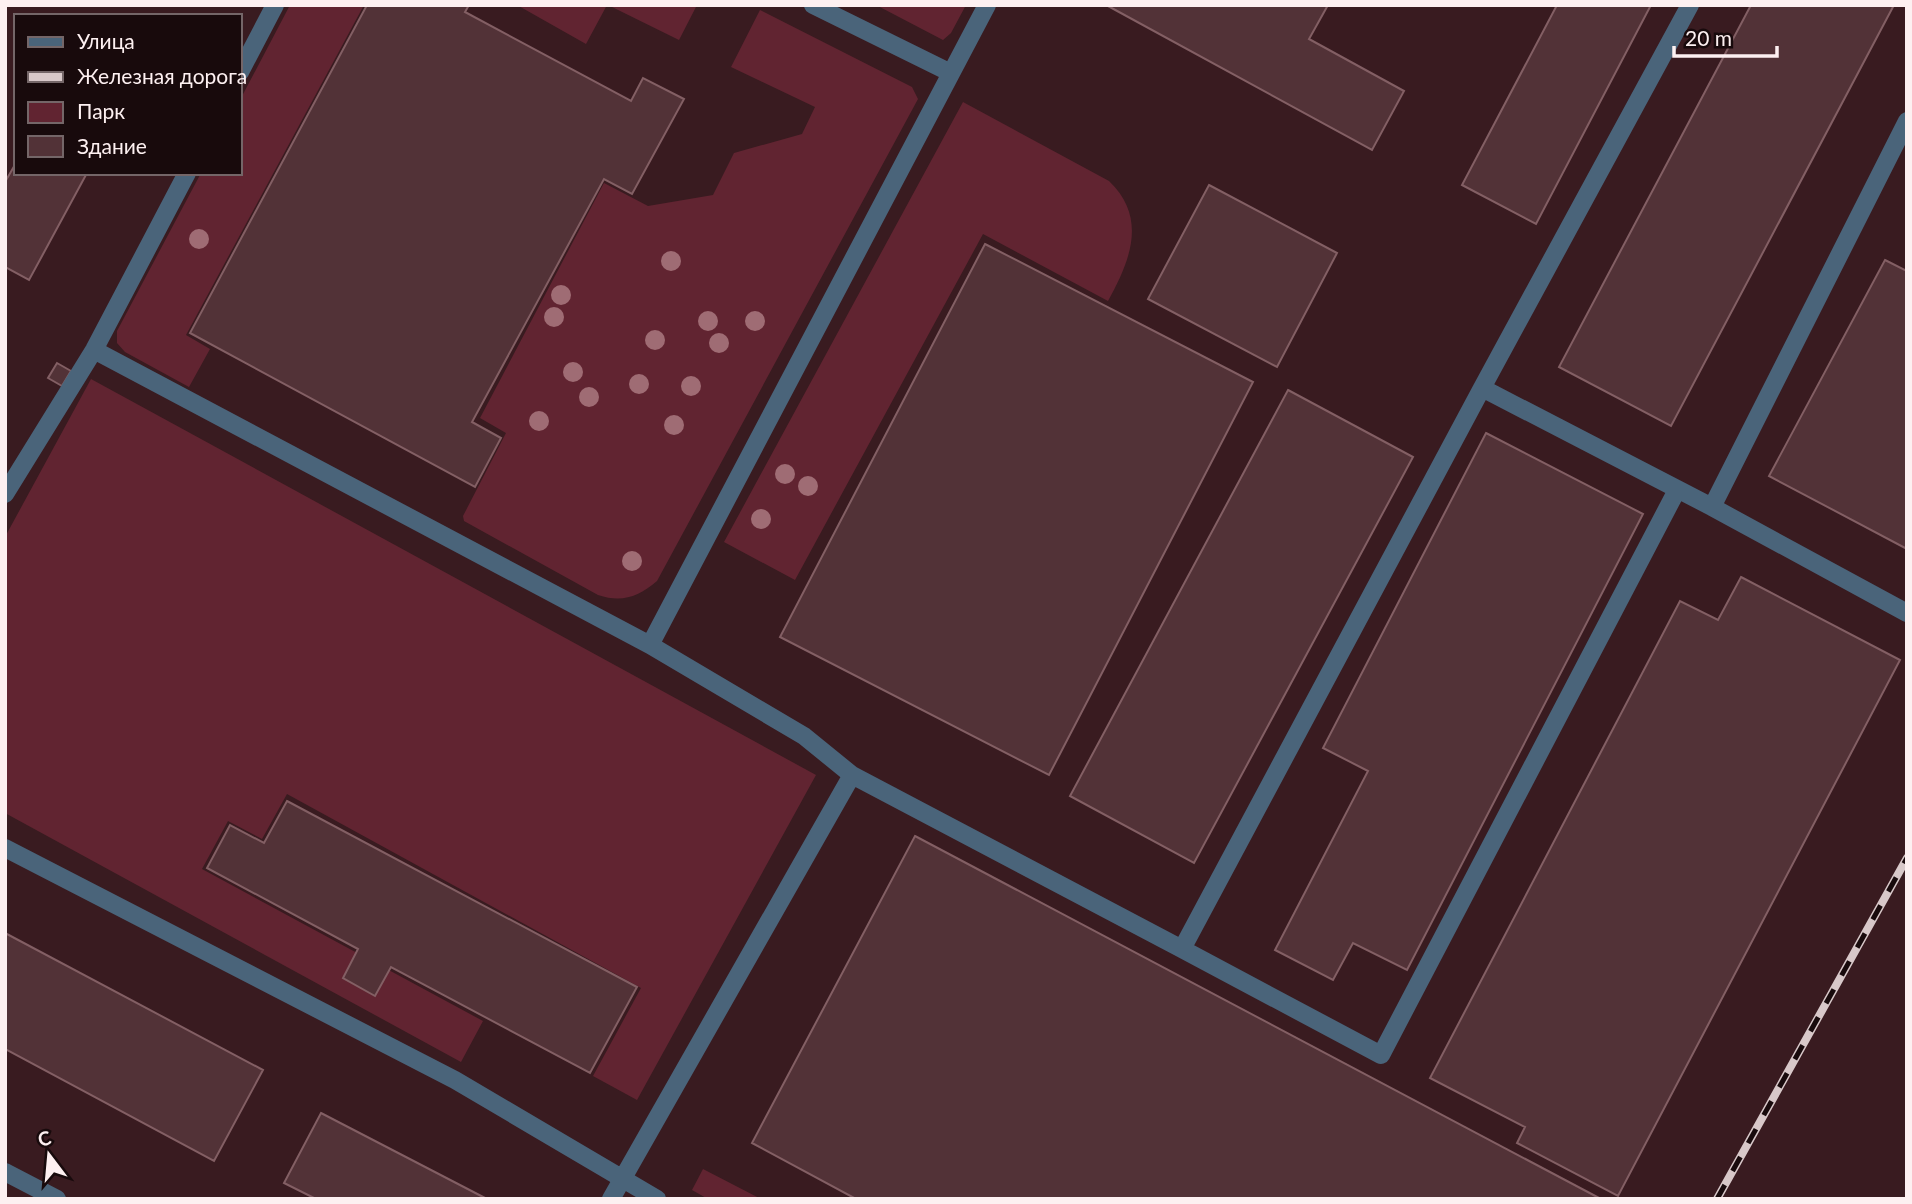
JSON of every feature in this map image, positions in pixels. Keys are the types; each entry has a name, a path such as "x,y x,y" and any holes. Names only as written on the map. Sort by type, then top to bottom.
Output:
{"lane":[{"path":"242,68 275,5"},
{"path":"813,5 951,73"},
{"path":"650,645 987,5"},
{"path":"1182,949 1690,5"},
{"path":"1712,507 1907,121"},
{"path":"5,494 93,350 186,175"},
{"path":"93,350 650,645 804,736 852,775 1381,1055 1677,490"},
{"path":"1482,388 1712,507 1907,613"},
{"path":"611,1199 852,775"},
{"path":"5,848 455,1080 657,1199"},
{"path":"5,1172 57,1199"}],"green space":[{"path":"290,5 364,5 186,335 210,349 189,387 125,352 117,343 117,331 200,175 242,175 242,96"},
{"path":"517,5 607,5 586,44"},
{"path":"608,5 697,5 679,40"},
{"path":"876,5 966,5 951,33 943,40"},
{"path":"760,10 912,87 918,99 657,581 629,597 598,595 464,521 463,516 506,433 480,418 604,183 648,206 713,195 734,153 802,134 815,107 731,67"},
{"path":"963,102 1109,181 1121,195 1132,225 1123,271 1108,301 983,234 795,580 724,542"},
{"path":"91,379 816,775 637,1100 593,1076 641,988 287,794 262,839 228,821 202,869 483,1021 461,1062 5,813 5,537"},
{"path":"703,1169 761,1199 708,1199 692,1190"}],"building":[{"path":"367,5 469,5 465,12 631,101 643,78 684,99 632,194 604,179 472,422 501,438 475,487 190,333"},
{"path":"1328,5 1309,39 1404,91 1372,150 1108,6"},
{"path":"1557,5 1651,5 1536,224 1462,185"},
{"path":"1751,5 1894,5 1671,426 1559,367"},
{"path":"14,166 14,175 86,175 29,280 5,267 5,182"},
{"path":"1209,185 1337,253 1277,367 1148,299"},
{"path":"985,244 1253,382 1049,775 780,637"},
{"path":"1885,260 1907,271 1907,549 1769,476"},
{"path":"57,363 71,371 62,386 48,378"},
{"path":"1288,390 1413,457 1194,863 1070,796"},
{"path":"1486,433 1643,514 1407,970 1353,943 1333,980 1275,950 1368,771 1323,748"},
{"path":"1741,577 1900,660 1618,1196 1517,1143 1525,1127 1430,1078 1680,601 1718,620"},
{"path":"287,801 637,987 590,1073 391,967 375,996 343,978 358,949 207,868 230,825 264,843"},
{"path":"915,836 1601,1199 856,1199 752,1143"},
{"path":"5,933 263,1070 214,1161 5,1049"},
{"path":"321,1113 487,1199 316,1199 284,1183"}],"railway":[{"path":"1717,1199 1907,858"}]}
